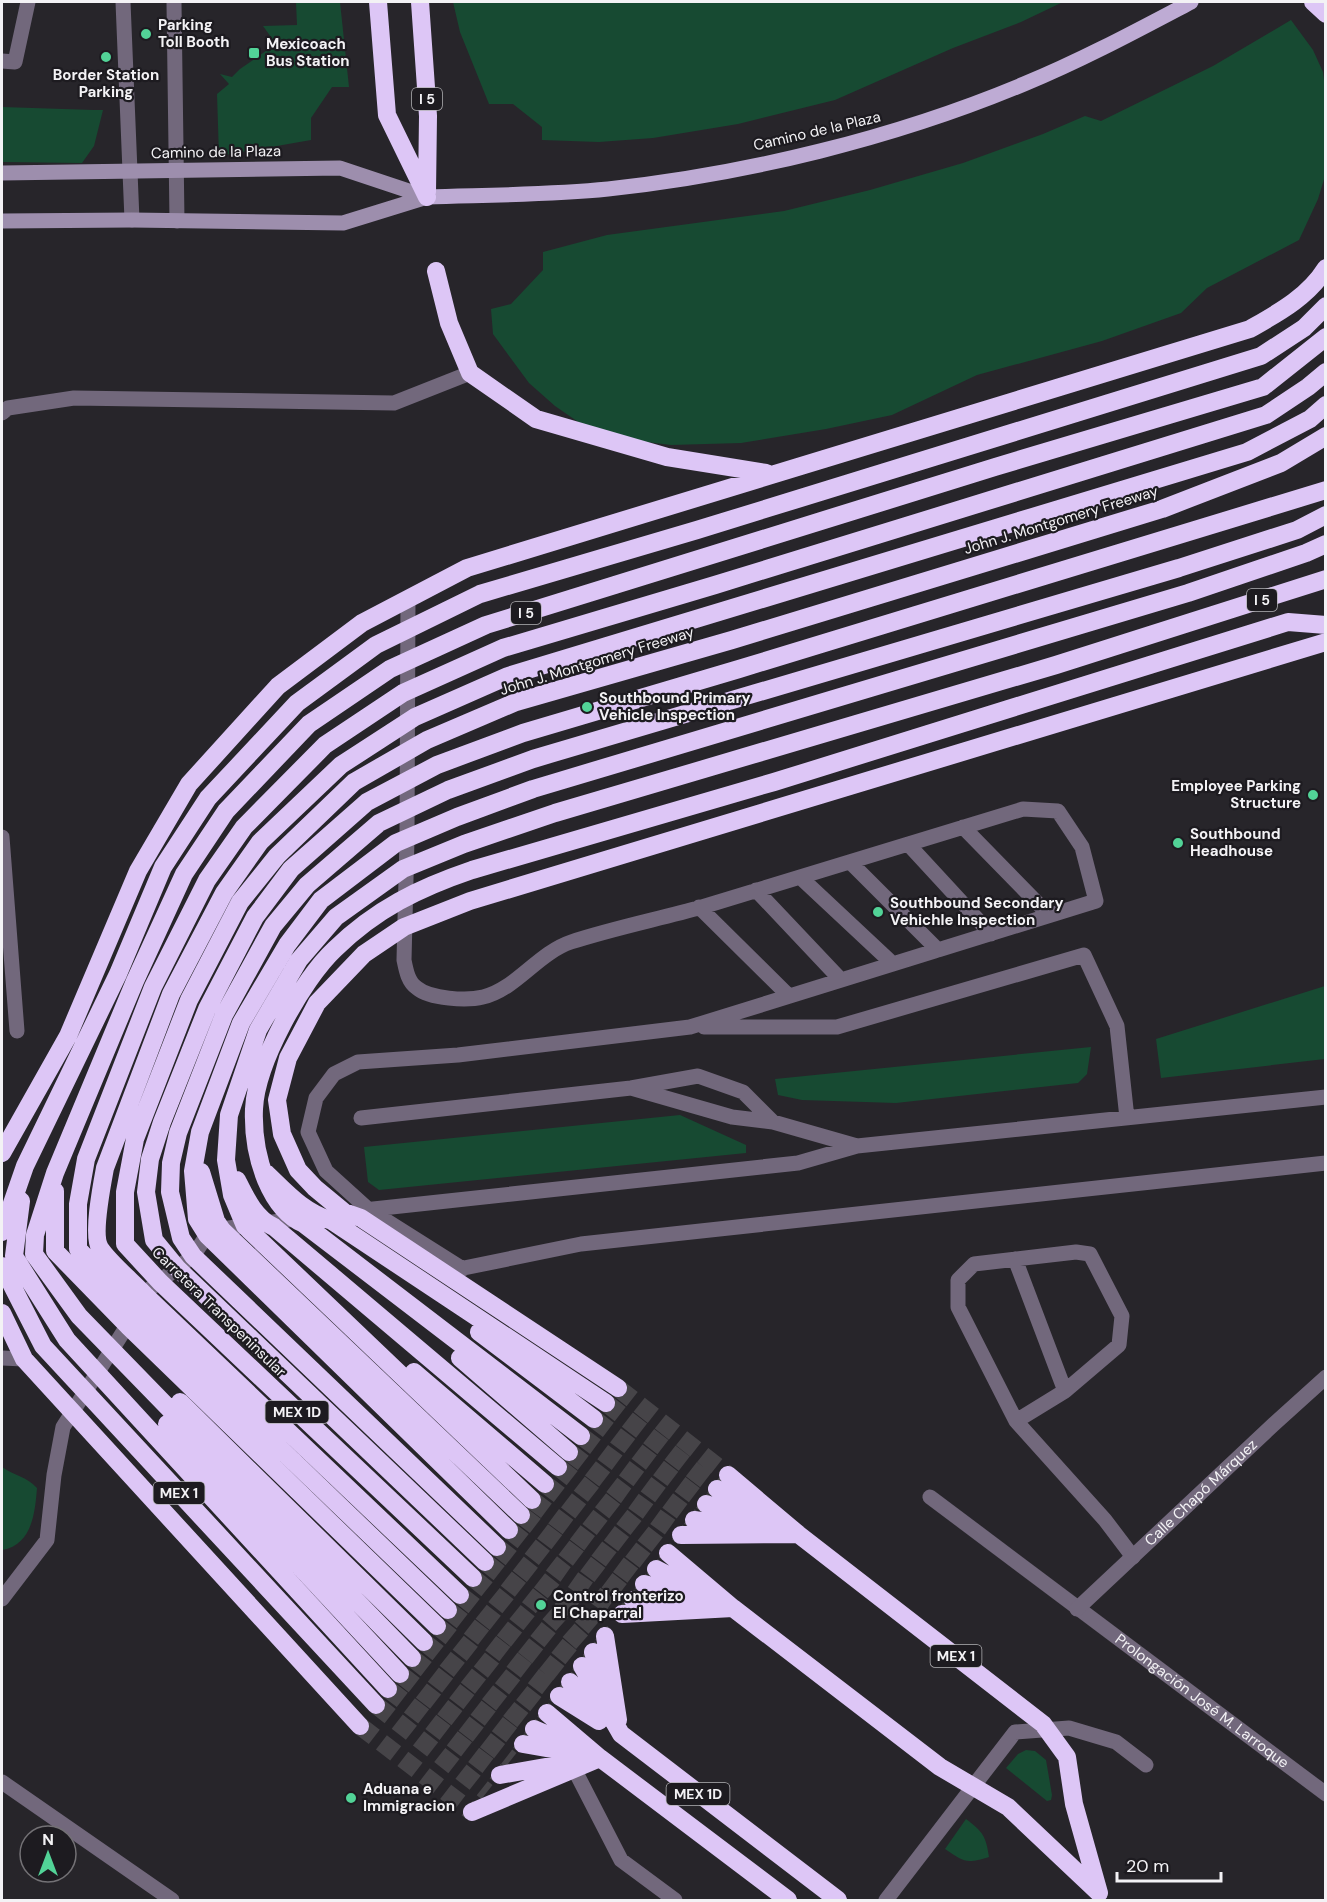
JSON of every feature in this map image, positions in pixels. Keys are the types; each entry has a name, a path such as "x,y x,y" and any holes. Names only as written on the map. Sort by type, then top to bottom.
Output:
{"highway":[{"path":"378,2 387,115 427,197"},
{"name":"I 5","path":"420,2 428,116 427,197"},
{"path":"1313,2 1326,14"},
{"path":"2,1153 68,1036 138,872 189,784 278,686 362,623 467,568 1250,329 1291,305 1326,268"},
{"path":"436,271 449,323 470,373 536,419 668,457 771,474"},
{"name":"I 5","path":"2,1232 25,1166 118,974 163,867 208,798 297,703 376,645 480,594 697,530 1261,356 1304,328 1326,306"},
{"name":"I 5","path":"34,1254 35,1235 55,1173 135,981 184,874 226,812 309,723 390,669 486,625 995,466 1263,387 1326,337"},
{"name":"I 5","path":"78,1249 78,1204 86,1159 153,987 207,880 244,827 325,745 408,691 503,648 1266,415 1326,372"},
{"path":"408,722 508,676 1247,452 1310,419 1326,405"},
{"name":"John J. Montgomery Freeway","path":"125,1244 125,1192 135,1139 189,1000 240,902 277,856 354,782 427,740 516,702 732,640 1162,509 1281,463 1326,436"},
{"path":"485,1563 177,1268 154,1240 146,1192 150,1159 162,1122 207,1009 255,916 291,869 367,802 437,765 523,733 1326,490"},
{"path":"497,1547 193,1256 181,1238 170,1192 171,1163 178,1133 224,1015 273,926 307,885 379,823 448,790 533,759 1179,568 1297,530 1326,515"},
{"name":"I 5","path":"219,1232 197,1219 193,1171 200,1132 241,1023 287,945 321,900 396,843 456,817 533,789 1188,593 1326,544"},
{"name":"I 5","path":"258,1226 232,1195 226,1160 229,1115 258,1030 299,960 336,917 407,867 464,844 555,813 1056,665 1320,580"},
{"name":"I 5","path":"331,1217 301,1206 262,1170 257,1157 254,1108 261,1076 276,1038 307,982 334,950 376,914 433,884 472,870 774,782 1288,622 1326,625"},
{"path":"569,1452 331,1217 315,1188 298,1170 282,1134 277,1100 288,1058 317,1003 364,954 404,927 470,901 1326,642"},
{"name":"MEX 1","path":"408,722 341,765 260,842 224,892 171,994 105,1168 100,1194 98,1230 99,1247 121,1337 412,1658"},
{"name":"I 5","path":"8,1261 25,1166"},
{"name":"I 5","path":"55,1173 56,1251"},
{"path":"331,1217 442,1271 618,1388"},
{"path":"331,1217 606,1403"},
{"path":"331,1217 594,1419"},
{"path":"331,1217 581,1436"},
{"path":"258,1226 558,1467"},
{"path":"258,1226 545,1484"},
{"path":"258,1226 532,1500"},
{"path":"219,1232 521,1515"},
{"path":"219,1232 509,1530"},
{"name":"Carretera Transpeninsular","path":"125,1244 159,1282 473,1578"},
{"name":"MEX 1","path":"78,1249 121,1337 400,1674"},
{"name":"MEX 1","path":"56,1251 388,1689"},
{"name":"MEX 1","path":"34,1254 121,1337 437,1626"},
{"name":"MEX 1","path":"8,1261 121,1337 460,1595"},
{"name":"MEX 1","path":"8,1261 43,1346 376,1705"},
{"name":"MEX 1","path":"2,1313 24,1359 360,1726"},
{"name":"MEX 1","path":"121,1337 448,1610"},
{"name":"MEX 1","path":"121,1337 424,1642"},
{"name":"MEX 1","path":"722,1482 798,1534 1016,1701 1048,1730 1068,1757 1074,1804 1104,1897"},
{"name":"MEX 1","path":"706,1504 798,1534"},
{"name":"MEX 1","path":"694,1520 798,1534"},
{"path":"681,1535 798,1534"},
{"name":"MEX 1","path":"668,1553 733,1608 940,1767 1008,1808 1104,1897"},
{"name":"MEX 1","path":"656,1569 733,1608"},
{"name":"MEX 1","path":"644,1584 733,1608"},
{"path":"628,1607 733,1608"},
{"path":"605,1636 621,1734"},
{"path":"588,1659 621,1734"},
{"path":"565,1689 621,1734"},
{"path":"547,1713 600,1758 788,1900"},
{"path":"534,1729 568,1758"},
{"name":"MEX 1D","path":"621,1734 838,1900"},
{"path":"523,1744 568,1758"},
{"path":"500,1775 568,1758 600,1758"},
{"path":"486,1792 568,1758"},
{"path":"471,1812 568,1758"},
{"path":"511,1760 600,1758"}],"main road":[{"name":"Camino de la Plaza","path":"2,221 343,223 427,197 597,190 713,173 838,146 903,128 1026,83 1107,46 1191,2"},
{"name":"Camino de la Plaza","path":"2,173 340,168 427,197"}],"street":[{"path":"2,61 15,62 28,2"},
{"path":"123,2 132,220"},
{"path":"177,2 177,221"},
{"path":"2,412 8,408 74,398 394,403 470,373"},
{"path":"408,599 407,867 404,927 406,968 408,976 417,988 435,996 465,999 484,997 501,990 540,960 568,943 699,907 1023,809 1058,812 1082,848 1096,901 690,1027"},
{"path":"963,827 1049,915"},
{"path":"2,837 17,1031"},
{"path":"908,844 991,934"},
{"path":"850,862 938,950"},
{"path":"800,877 893,964"},
{"path":"756,890 841,980"},
{"path":"699,907 789,996"},
{"path":"331,1217 326,1171 308,1132 316,1098 334,1074 358,1062 458,1055 690,1027 837,1027 1084,955 1117,1026 1127,1118"},
{"path":"361,1118 631,1088 698,1076 743,1092 773,1122"},
{"path":"631,1088 732,1117 773,1122 857,1146"},
{"path":"2,1599 47,1540 54,1474 63,1426 151,1288 193,1256 219,1232 798,1163 857,1146 1326,1096"},
{"path":"442,1271 463,1269 581,1244 1326,1163"},
{"path":"331,1217 463,1269"},
{"path":"1016,1421 1065,1391 1119,1346 1122,1316 1090,1254 1076,1252 974,1264 958,1280 958,1307 1016,1421 1105,1520 1133,1557"},
{"path":"1015,1259 1065,1391"},
{"path":"2,1358 24,1359"},
{"name":"Calle Chapó Márquez","path":"1077,1609 1326,1377"},
{"name":"Prolongación José M. Larroque","path":"930,1497 1077,1609 1323,1787"},
{"path":"547,1713 621,1860 675,1900"},
{"path":"886,1900 1015,1732 1070,1728 1116,1742 1146,1765"},
{"path":"2,1782 172,1900"}],"green space":[{"path":"296,2 340,2 349,87 332,87 311,118 311,140 219,156 217,94 229,84 220,74 232,77 276,44 263,26 297,25"},
{"path":"453,2 1063,2 835,100 738,124 653,138 599,142 542,140 542,127 513,104 489,104 460,32"},
{"path":"1291,20 1313,50 1323,72 1326,96 1325,176 1318,199 1299,240 1207,288 1181,313 1102,341 977,375 892,415 741,443 671,445 623,439 587,428 555,406 529,383 493,334 491,309 511,304 543,270 543,252 607,235 784,211 870,190 963,163 1085,116 1101,121 1213,66"},
{"path":"2,107 103,110 94,146 82,163 2,162"},
{"path":"1325,986 1325,1059 1161,1078 1156,1039"},
{"path":"1091,1047 1087,1074 1078,1083 896,1103 802,1100 778,1095 775,1079"},
{"path":"680,1115 746,1145 746,1153 379,1190 368,1182 364,1147"},
{"path":"2,1467 29,1481 37,1488 33,1517 26,1535 12,1547 2,1550"},
{"path":"1026,1750 1035,1751 1046,1760 1051,1800 1047,1801 1006,1768 1018,1754"},
{"path":"966,1819 983,1835 989,1857 970,1861 957,1857 945,1849"}],"tunnel":[{"path":"618,1388 728,1475"},
{"path":"606,1403 717,1489"},
{"path":"594,1419 706,1504"},
{"path":"581,1436 694,1520"},
{"path":"569,1452 681,1535"},
{"path":"558,1467 668,1553"},
{"path":"545,1484 656,1569"},
{"path":"532,1500 644,1584"},
{"path":"521,1515 633,1600"},
{"path":"509,1530 565,1574 622,1614"},
{"path":"497,1547 605,1636"},
{"path":"485,1562 540,1605 593,1652"},
{"path":"473,1578 582,1666"},
{"path":"460,1595 570,1682"},
{"path":"448,1610 559,1696"},
{"path":"437,1626 547,1713"},
{"path":"424,1642 534,1729"},
{"path":"412,1658 523,1744"},
{"path":"400,1674 511,1760"},
{"path":"388,1689 500,1775"},
{"path":"376,1705 487,1792"},
{"path":"360,1726 472,1812"}],"place":[{"name":"Parking Toll Booth","path":"146,34"},
{"name":"Mexicoach Bus Station","path":"254,53"},
{"name":"Border Station Parking","path":"106,57"},
{"name":"Southbound Primary Vehicle Inspection","path":"587,707"},
{"name":"Employee Parking Structure","path":"1313,795"},
{"name":"Southbound Headhouse","path":"1178,843"},
{"name":"Southbound Secondary Vehichle Inspection","path":"878,912"},
{"name":"Control fronterizo El Chaparral","path":"541,1605"},
{"name":"Aduana e Immigracion","path":"351,1798"}]}
